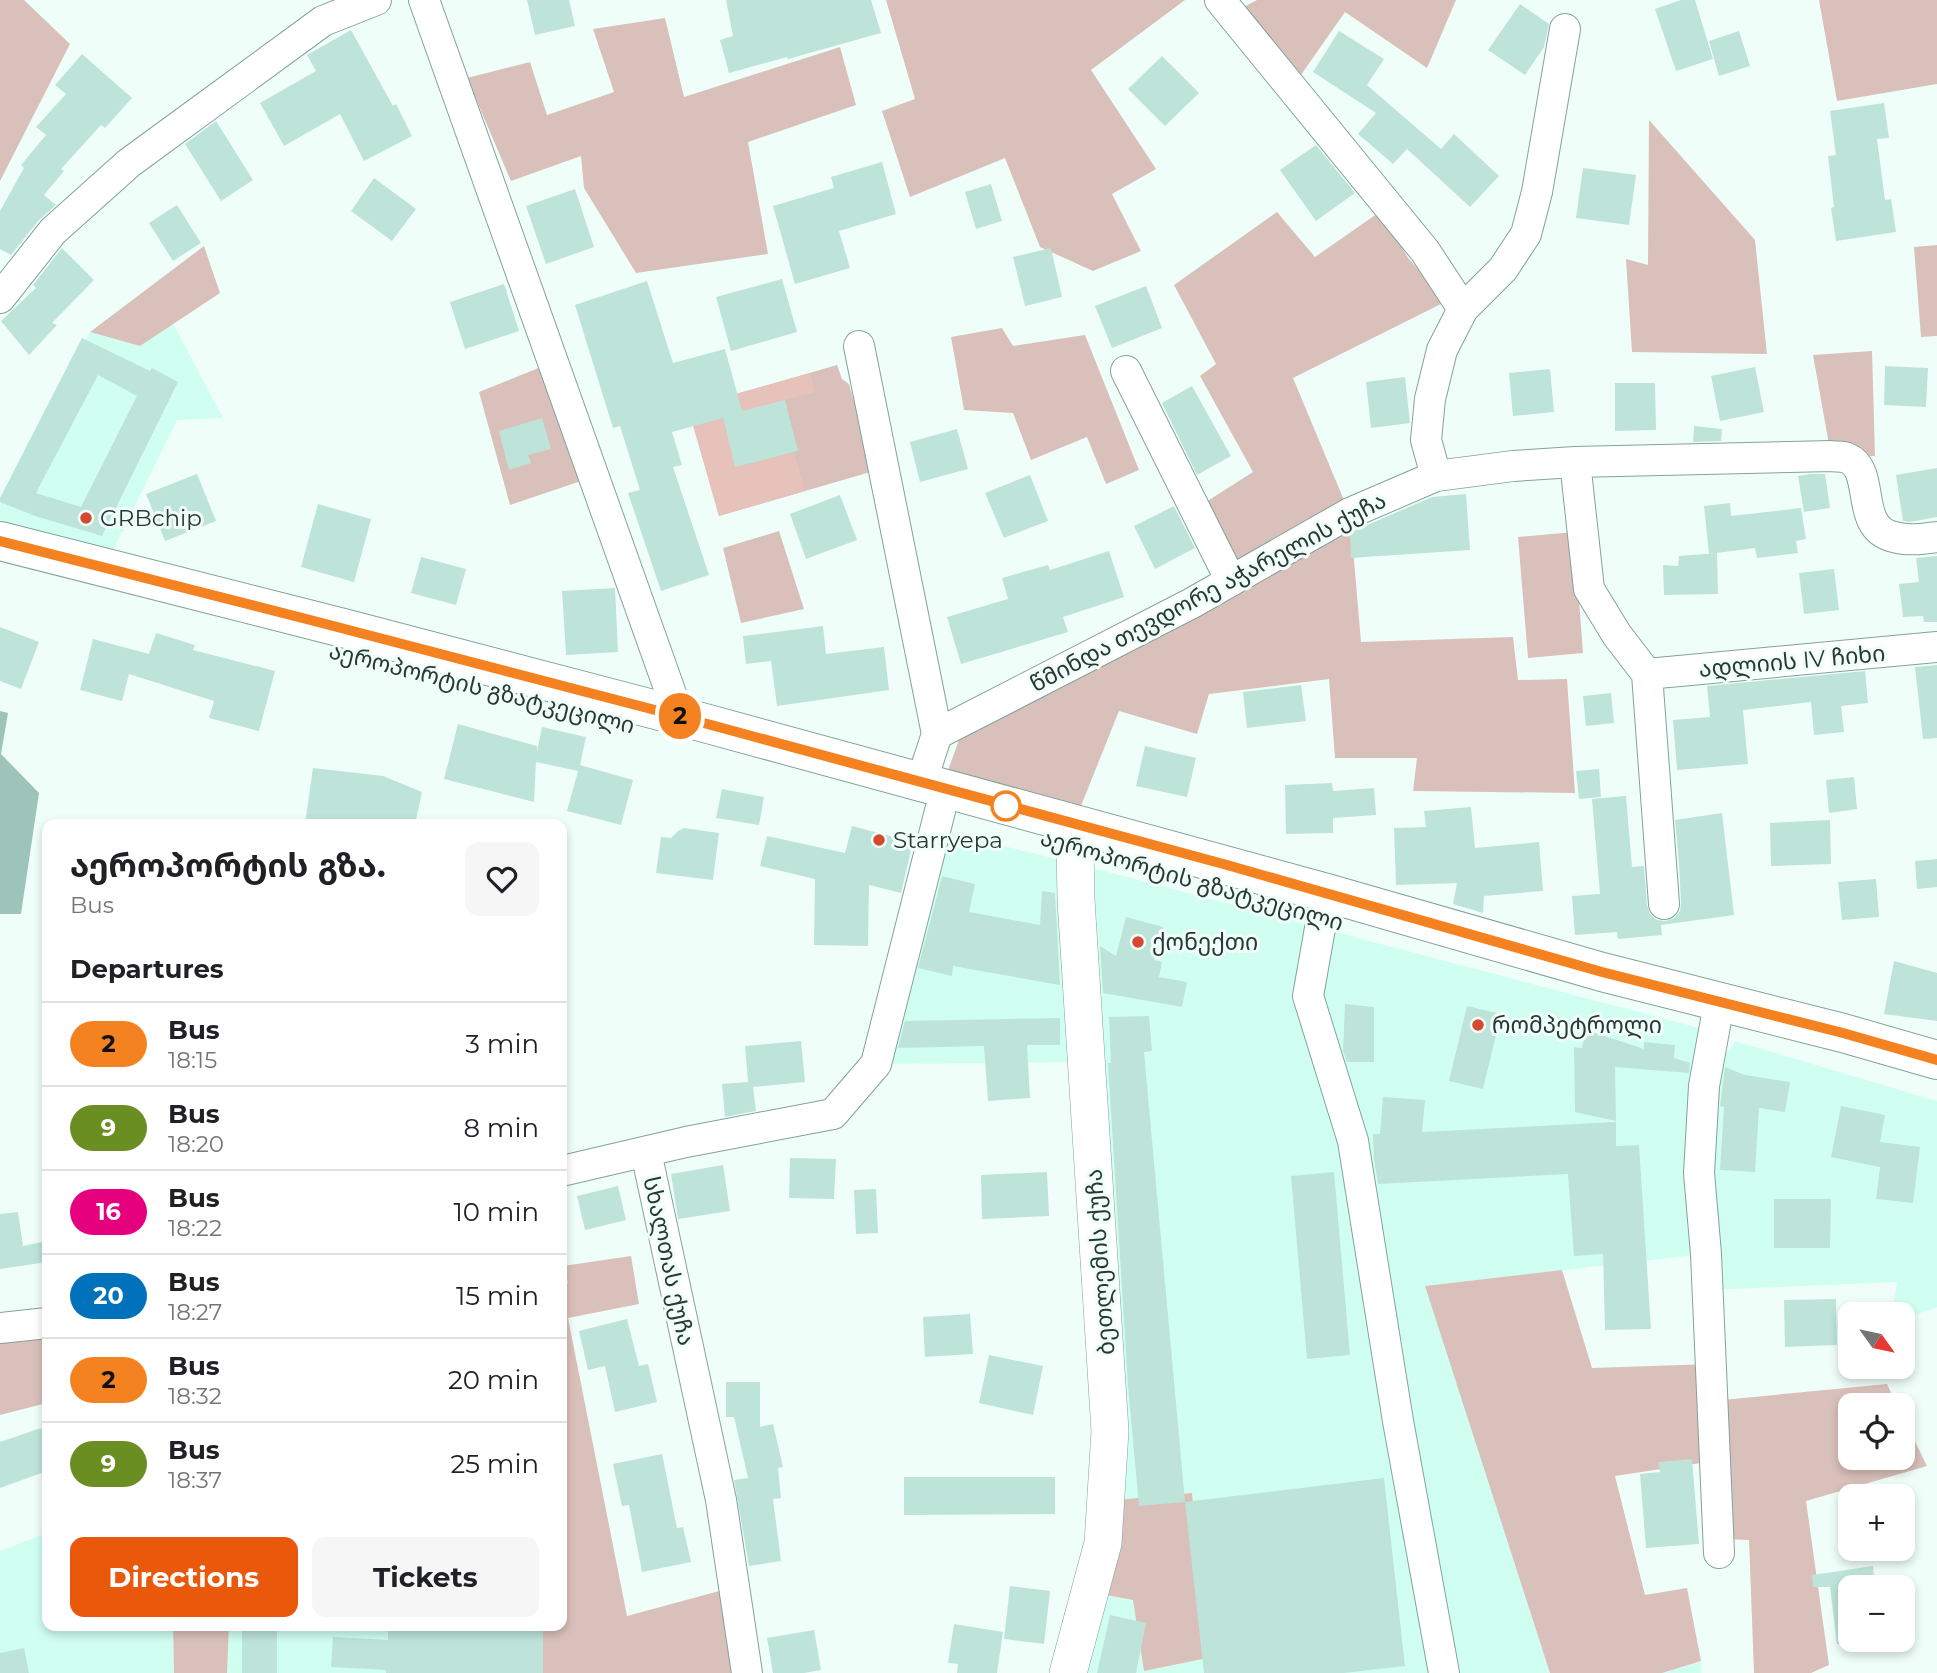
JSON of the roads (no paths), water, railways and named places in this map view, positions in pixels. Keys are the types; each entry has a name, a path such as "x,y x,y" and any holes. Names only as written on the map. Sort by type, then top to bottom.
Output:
{"highway":[{"name":"აეროპორტის გზატკეცილი","path":"0,541 678,716 1075,846 1322,917 1937,1080"},
{"name":"აეროპორტის გზატკეცილი","path":"0,562 325,649 671,736 1327,893 1602,972 1843,1033 1937,1060"}],"street":[{"path":"0,298 53,231 129,163 323,21 376,0"},
{"path":"424,0 678,716"},
{"path":"1220,0 1425,251 1463,309"},
{"path":"1436,476 1426,440 1430,398 1442,350 1463,309 1503,269 1526,234 1537,192 1565,30"},
{"path":"859,346 937,734 930,797"},
{"path":"1126,371 1231,581"},
{"name":"წმინდა თევდორე აჭარელის ქუჩა","path":"937,734 1192,603 1350,513 1436,476 1513,466 1575,462 1830,456 1848,458 1859,469 1864,480 1869,514 1877,527 1890,537 1911,540 1937,537"},
{"path":"1575,462 1589,589 1617,635 1647,674 1664,904"},
{"name":"ადლიის IV ჩიხი","path":"1647,674 1937,647"},
{"name":"სხალთას ქუჩა","path":"747,1673 721,1500 646,1152 833,1114 876,1063 930,797"},
{"name":"ბეთლემის ქუჩა","path":"1068,1673 1103,1543 1110,1431 1076,900 1075,846"},
{"path":"1322,917 1308,996 1353,1141 1398,1421 1444,1673"},
{"path":"1716,1020 1704,1086 1699,1173 1706,1254 1719,1553"},
{"path":"567,1170 646,1152"},
{"path":"0,1328 42,1324"}],"place":[{"name":"GRBchip","path":"86,518"},
{"name":"Starryepa","path":"879,840"},
{"name":"ქონექთი","path":"1138,942"},
{"name":"რომპეტროლი","path":"1478,1025"}]}
